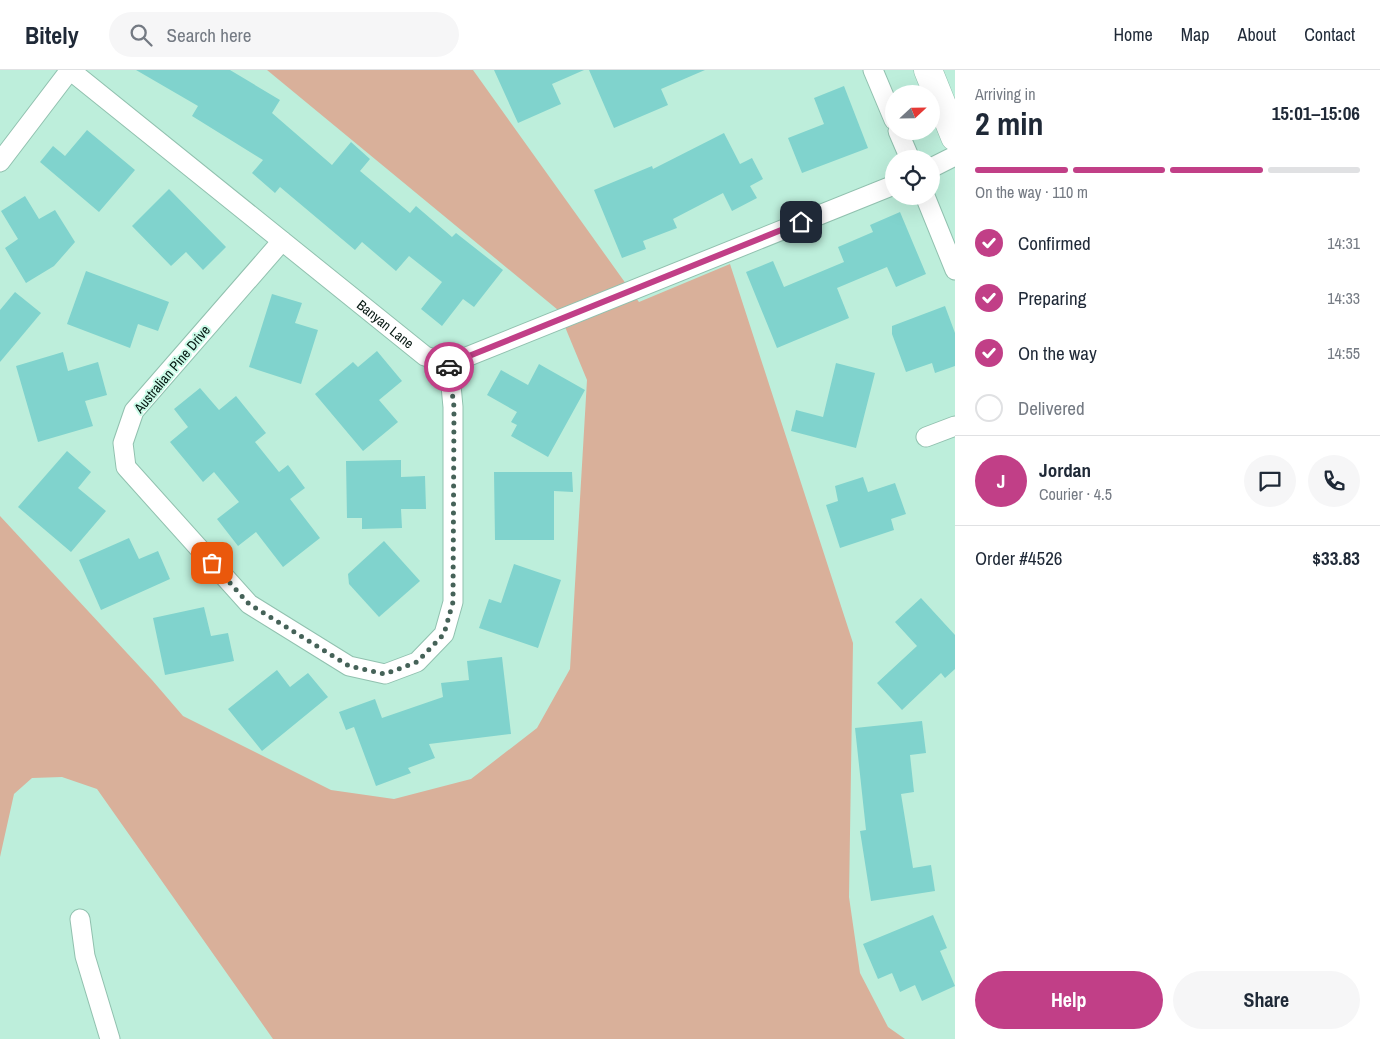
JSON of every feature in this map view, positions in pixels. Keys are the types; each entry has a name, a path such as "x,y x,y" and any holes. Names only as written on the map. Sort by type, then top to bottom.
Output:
{"highway":[{"path":"928,70 955,137"}],"street":[{"path":"0,162 70,70"},
{"name":"Banyan Lane","path":"70,70 424,356 449,364"},
{"path":"872,70 885,100"},
{"path":"940,164 955,156"},
{"path":"449,364 885,189"},
{"path":"929,205 955,270"},
{"name":"Australian Pine Drive","path":"282,241 134,411 123,443 126,467 249,604 349,666 385,674 417,662 444,634 453,602 454,407 449,364"},
{"path":"926,437 955,426"},
{"path":"80,919 85,956 110,1039"}],"shaded area":[{"path":"267,70 473,70 639,302 730,264 853,643 849,897 860,973 888,1027 905,1039 273,1039 97,789 62,777 32,778 14,794 0,857 0,516 183,716 331,790 394,799 471,779 537,728 570,669 587,380 558,310"}],"building":[{"path":"136,70 230,70 280,100 272,113 332,165 351,142 370,159 360,171 410,213 416,206 452,237 456,233 503,270 474,307 463,299 442,326 421,309 442,282 409,256 396,271 362,242 355,250 280,187 275,193 252,173 263,160 192,116 198,106"},
{"path":"494,70 584,70 552,84 561,104 518,123"},
{"path":"589,70 705,70 661,89 668,105 614,128"},
{"path":"844,86 868,148 802,173 788,138 824,124 814,98"},
{"path":"87,130 135,170 99,212 40,162 53,146 65,156"},
{"path":"724,133 740,164 752,158 763,179 750,186 757,198 732,211 723,193 673,219 677,228 643,241 646,249 622,258 594,190 652,166 653,169"},
{"path":"169,189 226,247 203,270 186,252 171,266 132,226"},
{"path":"25,196 39,219 55,210 75,242 54,266 26,283 5,248 18,239 1,211"},
{"path":"900,212 926,274 896,287 887,267 837,288 849,318 777,348 746,272 773,261 784,287 844,262 838,247 873,232 870,225"},
{"path":"86,271 169,302 158,331 138,324 130,348 67,324"},
{"path":"15,292 41,313 0,362 0,310"},
{"path":"272,294 302,303 295,323 318,330 301,384 249,367"},
{"path":"945,306 955,333 955,366 935,373 932,363 906,372 892,334 892,326"},
{"path":"377,351 402,381 379,400 398,422 363,451 315,394 353,362 358,367"},
{"path":"63,352 68,371 98,362 107,395 85,401 93,426 38,442 16,366"},
{"path":"836,363 875,373 856,448 791,431 796,410 823,417"},
{"path":"539,364 585,390 548,457 511,436 517,425 511,422 517,412 487,395 501,370 528,385"},
{"path":"200,388 219,410 236,396 266,433 255,442 279,472 288,465 305,488 290,499 320,538 283,567 256,532 238,546 217,519 239,502 214,472 203,482 170,442 188,427 174,409"},
{"path":"67,451 91,472 78,488 106,511 71,552 18,507"},
{"path":"401,460 401,477 425,476 426,509 401,509 402,528 362,529 362,518 347,518 346,461"},
{"path":"494,472 572,472 573,492 554,491 554,540 495,540"},
{"path":"863,477 868,492 895,483 906,514 891,519 894,530 840,548 826,505 838,501 835,486"},
{"path":"129,538 139,559 158,551 170,579 101,610 79,560"},
{"path":"384,541 420,581 379,617 349,584 348,574"},
{"path":"514,564 561,580 538,648 479,628 489,599 501,603"},
{"path":"921,598 955,635 955,669 945,678 941,673 902,710 877,683 917,646 895,622"},
{"path":"204,607 211,636 228,633 234,661 165,675 153,618"},
{"path":"502,657 511,734 429,744 435,758 408,768 411,773 376,786 354,727 346,730 339,712 375,699 382,718 443,697 441,683 469,680 467,661"},
{"path":"277,670 290,687 308,673 328,697 262,751 228,709"},
{"path":"922,721 926,753 910,755 914,792 901,794 913,868 931,865 935,891 871,901 860,831 866,830 855,728"},
{"path":"933,915 947,948 940,951 955,986 922,1001 915,985 900,992 892,973 878,979 863,944"}],"way so far":[{"path":"212,563 249,604 349,666 385,674 417,662 444,634 453,602 454,407 449,367"}],"route":[{"path":"449,367 449,364 801,222"}]}
